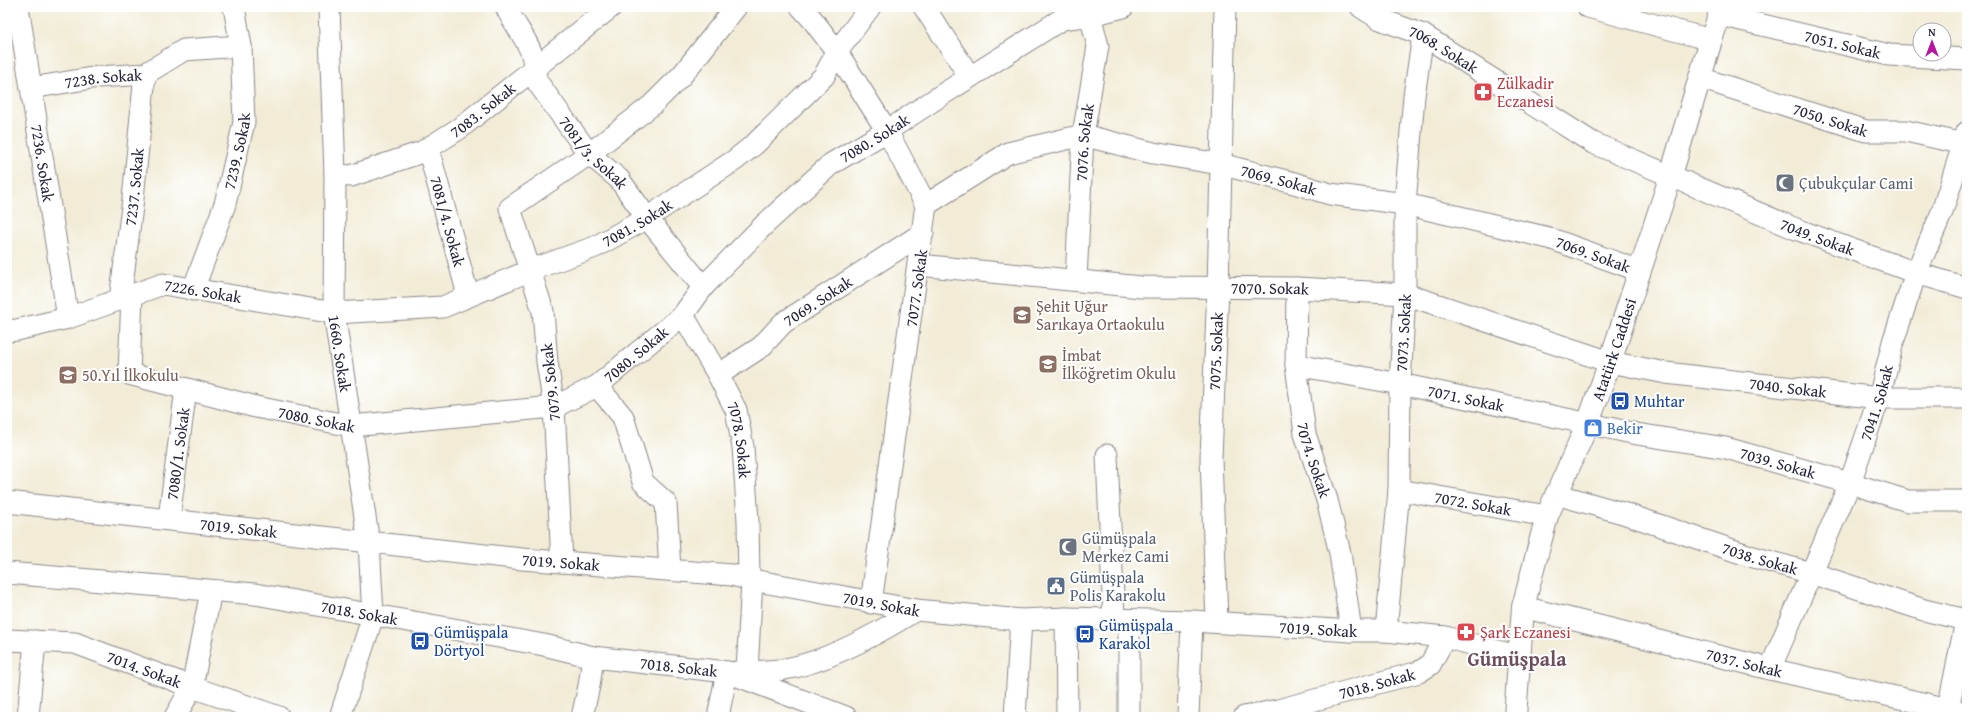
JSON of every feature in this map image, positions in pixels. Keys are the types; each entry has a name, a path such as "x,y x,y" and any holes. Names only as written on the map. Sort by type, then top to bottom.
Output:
{"main road":[{"name":"Atatürk Caddesi","path":"1515,717 1524,607 1547,516 1588,423 1610,362 1671,175 1721,11"}],"street":[{"name":"7236. Sokak","path":"18,7 68,318"},
{"name":"7239. Sokak","path":"193,290 224,204 244,122 241,46 234,7"},
{"name":"1660. Sokak","path":"329,7 335,175 334,313 369,543 373,616 340,717"},
{"name":"7081/3. Sokak","path":"506,7 511,19 531,52 538,83 589,154 619,179 703,287"},
{"name":"7083. Sokak","path":"335,175 351,176 428,148 460,128 611,7"},
{"path":"589,154 656,101 682,75 736,7"},
{"path":"801,7 812,18 837,52 887,131 926,205"},
{"name":"7081. Sokak","path":"334,313 443,307 458,302 468,295 531,270 595,247 648,218 735,160 755,144 824,76 837,52 870,7"},
{"path":"924,7 970,77"},
{"name":"7080. Sokak","path":"126,297 129,374 186,389 256,406 351,426 554,406 597,386 683,315 703,287 764,225 831,164 887,131 1062,19 1090,11 1123,7"},
{"name":"7075. Sokak","path":"1217,622 1210,458 1218,287 1225,7"},
{"name":"7068. Sokak","path":"1361,7 1383,13 1423,36 1593,143 1671,175"},
{"path":"1588,7 1711,40"},
{"name":"7076. Sokak","path":"1076,280 1083,135 1098,46 1090,11"},
{"name":"7051. Sokak","path":"1721,11 1889,54 1967,60"},
{"name":"7073. Sokak","path":"1386,631 1399,490 1400,384 1405,294 1405,204 1414,96 1423,36"},
{"name":"7238. Sokak","path":"31,88 98,77 145,74 184,50 241,46"},
{"name":"7237. Sokak","path":"126,297 133,199 145,74"},
{"name":"7050. Sokak","path":"1700,78 1866,131 1906,131 1966,138"},
{"name":"7069. Sokak","path":"926,205 1008,153 1083,135 1153,153 1220,164 1341,197 1405,204 1549,238 1640,271"},
{"name":"7041. Sokak","path":"1770,669 1850,483 1879,398 1894,342 1916,273 1942,212 1966,138"},
{"name":"7081/4. Sokak","path":"428,148 468,295"},
{"name":"7079. Sokak","path":"562,562 554,406 547,362 543,311 510,208 589,154"},
{"name":"7049. Sokak","path":"1671,175 1796,229 1916,273 1967,288"},
{"name":"7077. Sokak","path":"871,603 919,265 926,205"},
{"name":"7069. Sokak","path":"718,375 761,347 783,323 923,233"},
{"name":"7070. Sokak","path":"919,265 1141,287 1297,288 1405,294 1610,362"},
{"name":"7226. Sokak","path":"7,331 68,318 163,284 334,313"},
{"name":"7074. Sokak","path":"1297,288 1296,365 1305,434 1327,500 1340,553 1351,631"},
{"name":"7078. Sokak","path":"683,315 718,375 736,410 743,447 751,580 737,672 718,717"},
{"name":"7040. Sokak","path":"1610,362 1666,373 1879,398 1967,398"},
{"name":"7071. Sokak","path":"1296,365 1400,384 1588,423"},
{"path":"597,386 623,417 643,482 666,503 670,570"},
{"name":"7080/1. Sokak","path":"169,518 186,389"},
{"name":"7039. Sokak","path":"1588,423 1637,434 1726,448 1908,501 1967,501"},
{"path":"1107,454 1129,717"},
{"name":"7072. Sokak","path":"1399,490 1547,516"},
{"name":"7038. Sokak","path":"1556,494 1626,514 1750,556 1811,573 1924,610 1967,618"},
{"name":"7019. Sokak","path":"7,502 169,518 369,543 562,562 732,575 871,603 916,610 1021,620 1066,618 1192,621 1351,631 1386,631 1446,637 1519,657"},
{"name":"7018. Sokak","path":"7,573 255,594 544,645 593,657 737,672 843,717"},
{"path":"175,717 192,687 211,591"},
{"name":"7037. Sokak","path":"1524,607 1770,669 1958,711"},
{"path":"737,672 785,669 823,657 883,630 916,610"},
{"path":"1066,618 1067,717"},
{"path":"1958,711 1967,618"},
{"path":"1015,717 1021,620"},
{"path":"1188,717 1192,621"},
{"name":"7018. Sokak","path":"1244,717 1278,710 1419,672 1430,665 1446,637"},
{"name":"7014. Sokak","path":"7,640 75,643 192,687 278,717"},
{"path":"28,717 35,641"},
{"path":"582,717 589,686 593,657"}],"place":[{"name":"Zülkadir Eczanesi","path":"1483,92"},
{"name":"Çubukçular Cami","path":"1785,183"},
{"name":"Şehit Uğur Sarıkaya Ortaokulu","path":"1022,315"},
{"name":"İmbat İlköğretim Okulu","path":"1048,364"},
{"name":"50.Yıl İlkokulu","path":"68,375"},
{"name":"Muhtar","path":"1620,401"},
{"name":"Bekir","path":"1593,428"},
{"name":"Gümüşpala Merkez Cami","path":"1068,547"},
{"name":"Gümüşpala Polis Karakolu","path":"1056,586"},
{"name":"Şark Eczanesi","path":"1466,632"},
{"name":"Gümüşpala Karakol","path":"1085,634"},
{"name":"Gümüşpala Dörtyol","path":"420,641"}],"district":[{"name":"Gümüşpala","path":"1517,659"}]}
